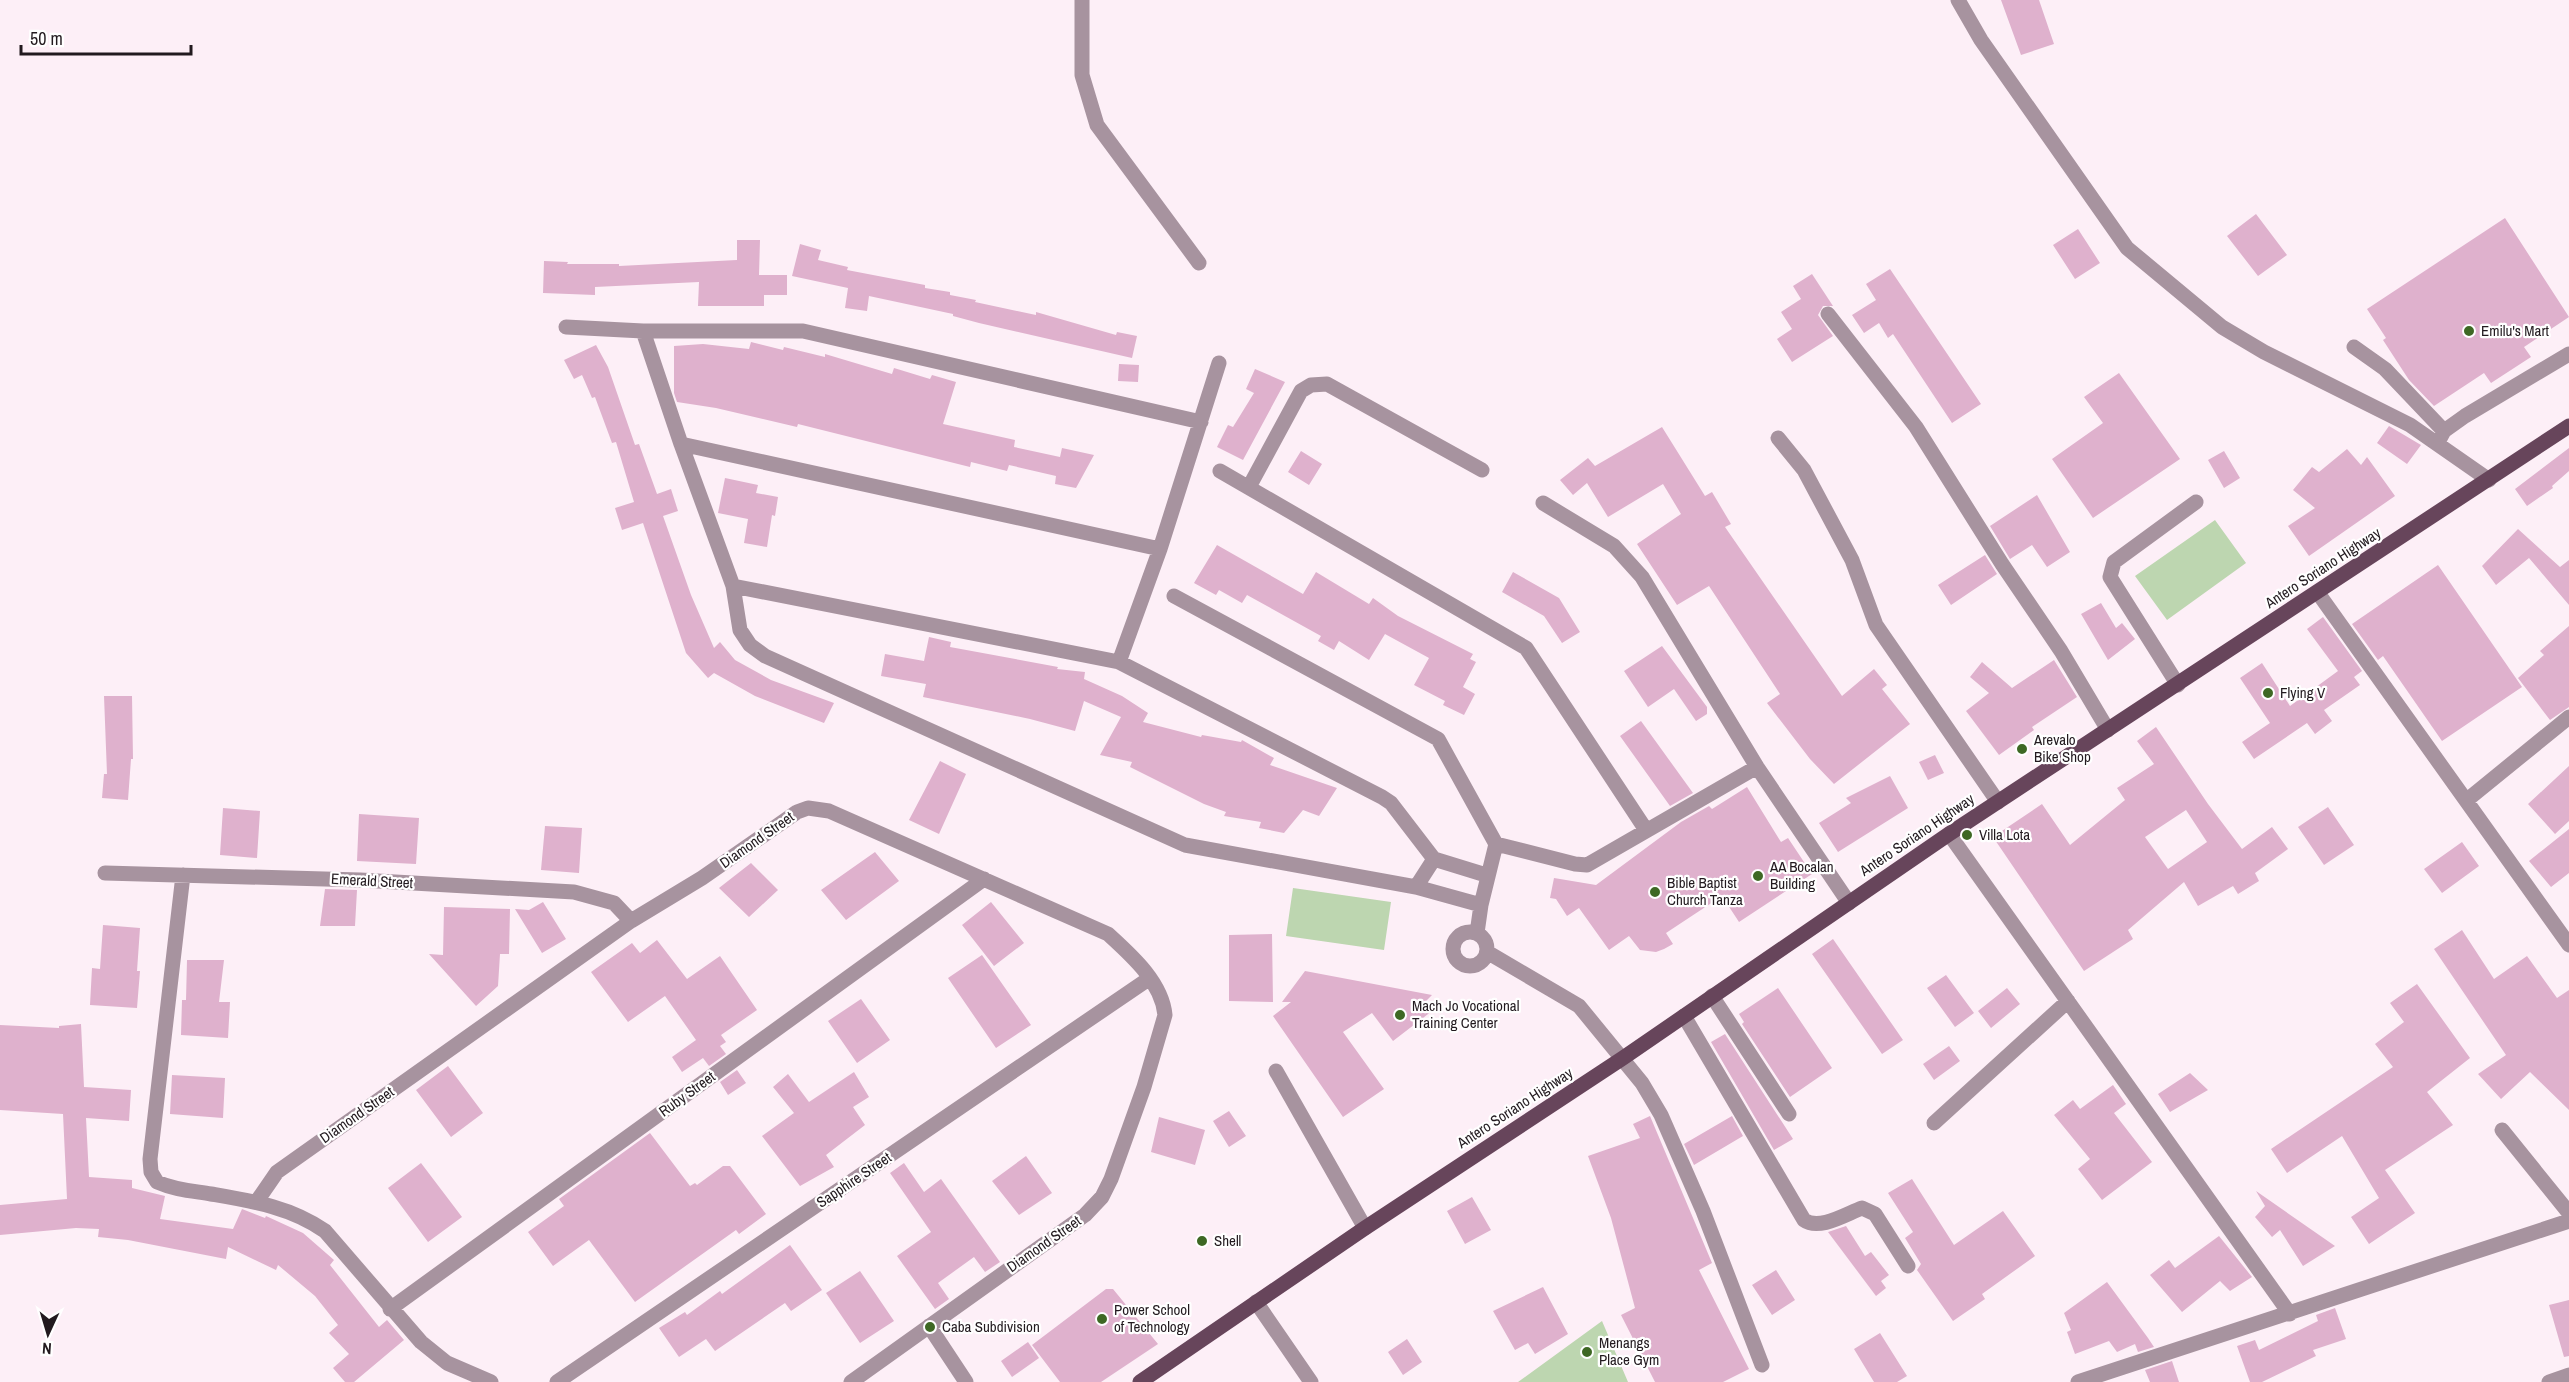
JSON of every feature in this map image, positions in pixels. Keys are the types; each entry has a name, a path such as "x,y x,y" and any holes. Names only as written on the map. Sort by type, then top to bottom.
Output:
{"main road":[{"name":"Antero Soriano Highway","path":"1140,1382 1365,1228 1623,1058 1949,834 2569,426"}],"street":[{"path":"1082,0 1082,75 1097,125 1198,263"},
{"path":"1958,0 1981,39 2127,248 2222,327 2264,352 2410,425 2441,438"},
{"path":"1828,314 1916,427 2002,564 2061,651 2108,730"},
{"path":"566,327 643,331 803,331 1201,422"},
{"path":"643,331 733,586 740,630 750,645 765,656 1185,845 1416,886 1481,904"},
{"path":"2354,347 2385,369 2441,438 2489,480"},
{"path":"2441,438 2465,416 2569,354"},
{"path":"1119,662 1160,549 1219,363"},
{"path":"1250,487 1301,391 1311,385 1327,384 1482,470"},
{"path":"1778,438 1804,470 1852,560 1876,625 1998,802"},
{"path":"681,444 1160,549"},
{"path":"1220,471 1526,648 1646,830"},
{"path":"2178,685 2110,577 2114,561 2196,502"},
{"path":"1543,503 1614,546 1642,577 1757,767 1849,903"},
{"path":"733,586 1119,662 1382,797 1390,803 1434,859 1486,875"},
{"path":"2318,593 2569,945"},
{"path":"1174,596 1438,739 1496,844 1486,875 1477,933"},
{"path":"2467,800 2569,717"},
{"path":"1496,844 1587,865 1757,767"},
{"name":"Diamond Street","path":"257,1202 277,1172 631,921 702,878 789,817 808,808 830,811 1108,934 1130,954 1150,978 1164,1003 1163,1025 1123,1148 1102,1197 1085,1215 851,1382"},
{"path":"1949,834 2290,1314"},
{"path":"1416,886 1434,859"},
{"name":"Emerald Street","path":"105,873 360,880 574,892 614,903 631,921"},
{"path":"183,875 150,1159 151,1172 158,1182 168,1187 257,1202 310,1221 324,1231 421,1342 447,1363 491,1382"},
{"name":"Ruby Street","path":"390,1309 984,879"},
{"path":"1477,933 1487,944 1487,952 1479,963 1472,966 1458,960 1454,954 1457,939 1463,934 1477,933"},
{"path":"1487,952 1579,1006 1623,1058 1652,1099 1669,1131 1719,1247 1762,1365"},
{"name":"Sapphire Street","path":"557,1382 1150,978"},
{"path":"1713,996 1789,1114"},
{"path":"1935,1123 2068,1001"},
{"path":"1684,1016 1804,1220 1810,1224 1818,1224 1862,1208 1869,1209 1875,1214 1908,1266"},
{"path":"1276,1071 1365,1228"},
{"path":"2502,1130 2569,1213"},
{"path":"2078,1382 2569,1221"},
{"path":"1256,1302 1311,1382"},
{"path":"928,1326 966,1382"},
{"path":"2549,1382 2569,1375"}],"green space":[{"path":"2215,520 2246,563 2167,620 2135,576"},
{"path":"1293,888 1391,902 1384,950 1286,936"},
{"name":"Menangs Place Gym","path":"1602,1321 1628,1382 1518,1382"}],"building":[{"path":"2001,0 2039,0 2054,44 2021,55"},
{"path":"2256,214 2287,255 2258,276 2227,236"},
{"path":"2505,218 2569,317 2524,347 2531,357 2491,383 2484,373 2434,406 2409,380 2383,340 2386,338 2367,309"},
{"path":"2078,229 2100,263 2075,279 2053,245"},
{"path":"737,240 760,240 759,275 787,275 787,295 764,295 764,306 698,306 699,282 595,287 595,295 543,293 544,261 568,262 567,264 619,264 619,266 737,260"},
{"path":"800,244 821,250 818,260 848,267 847,270 925,285 925,288 950,292 950,295 976,300 975,302 1036,315 1036,312 1116,335 1117,332 1137,336 1132,358 869,296 867,311 845,308 848,288 792,276"},
{"path":"1890,269 1981,404 1952,423 1893,334 1888,338 1879,323 1864,333 1852,315 1876,300 1866,284"},
{"path":"1812,274 1833,306 1823,306 1818,315 1833,336 1792,362 1777,339 1792,329 1781,312 1801,299 1793,286"},
{"path":"751,342 825,357 825,354 892,374 894,368 930,379 932,375 956,382 943,424 1015,440 1014,447 1060,457 1062,448 1094,455 1076,488 1055,484 1056,476 1009,465 1007,471 971,462 970,467 798,424 797,427 716,408 677,402 674,393 674,346 703,344 749,349"},
{"path":"596,345 608,367 635,445 639,444 657,494 671,489 678,511 663,516 691,595 714,648 720,642 735,660 771,680 834,703 824,723 755,696 714,673 708,678 686,653 643,523 622,530 615,508 634,502 616,442 612,443 595,397 592,398 582,375 574,379 564,360"},
{"path":"1119,364 1139,365 1138,382 1118,381"},
{"path":"1255,369 1285,382 1243,460 1217,447 1228,425 1233,427 1254,393 1246,389"},
{"path":"2119,373 2180,459 2093,518 2052,459 2103,423 2084,397"},
{"path":"2389,426 2421,445 2407,464 2377,443"},
{"path":"1662,427 1705,496 1712,492 1731,524 1725,527 1842,696 1874,669 1887,685 1882,689 1910,724 1834,784 1810,759 1767,703 1780,694 1709,586 1677,605 1637,544 1681,514 1663,484 1608,517 1587,483 1573,495 1560,480 1588,458 1595,466"},
{"path":"2569,448 2569,471 2552,486 2553,488 2527,506 2515,489"},
{"path":"2347,449 2361,465 2367,457 2395,496 2309,556 2288,526 2315,508 2293,490 2312,467 2319,472"},
{"path":"1301,451 1322,464 1309,485 1288,472"},
{"path":"2224,451 2240,478 2224,488 2208,460"},
{"path":"725,478 758,485 756,493 778,497 775,516 772,515 767,547 744,543 748,519 718,513"},
{"path":"2037,495 2070,552 2047,567 2032,545 2010,559 1990,526"},
{"path":"2518,529 2560,567 2569,560 2569,605 2529,558 2496,585 2482,566"},
{"path":"1217,545 1303,594 1316,572 1369,604 1373,598 1398,616 1473,654 1470,659 1476,662 1463,687 1475,694 1464,715 1443,705 1445,701 1414,685 1429,658 1385,634 1369,660 1339,641 1334,650 1318,641 1321,636 1247,595 1242,603 1219,590 1216,595 1194,583"},
{"path":"1985,555 1997,574 1951,605 1938,585"},
{"path":"2438,565 2522,687 2442,741 2383,656 2378,660 2352,624"},
{"path":"1513,572 1559,598 1580,632 1562,643 1544,616 1502,592"},
{"path":"2101,603 2116,628 2122,623 2135,639 2108,660 2081,614"},
{"path":"2323,617 2362,671 2354,677 2360,685 2324,710 2332,721 2315,734 2307,723 2254,759 2242,742 2270,723 2240,678 2262,663 2290,706 2338,671 2307,629"},
{"path":"2569,626 2569,707 2550,720 2518,678 2544,655 2540,651"},
{"path":"929,637 951,642 950,647 1058,667 1057,669 1085,672 1084,679 1122,696 1148,713 1143,722 1201,737 1202,735 1241,742 1242,740 1274,758 1270,765 1337,788 1319,816 1303,810 1284,833 1259,828 1261,822 1224,816 1226,812 1204,804 1130,767 1132,762 1100,755 1121,717 1084,701 1075,731 1030,719 923,697 926,684 881,676 885,654 924,661"},
{"path":"1662,646 1707,707 1707,714 1696,721 1674,689 1648,707 1624,671"},
{"path":"2054,660 2077,697 2032,727 2034,730 1999,755 1966,711 1989,693 1970,677 1982,662 2012,688"},
{"path":"104,696 132,696 133,759 131,759 128,800 102,798 104,774 107,774"},
{"path":"1641,721 1693,793 1670,806 1620,736"},
{"path":"2156,727 2208,804 2242,849 2272,827 2288,849 2255,873 2259,881 2238,894 2233,886 2198,906 2184,882 2128,930 2133,939 2084,971 1993,837 2042,804 2070,845 2125,800 2117,788 2154,764 2137,741","holes":["2186,810 2207,842 2168,869 2145,837"]},
{"path":"1935,755 1944,773 1928,780 1919,762"},
{"path":"940,761 966,774 939,834 909,820"},
{"path":"2569,766 2569,821 2555,834 2528,804"},
{"path":"1890,776 1908,808 1838,852 1819,823 1851,803 1846,798"},
{"path":"1747,787 1781,842 1788,838 1812,874 1739,922 1722,896 1666,933 1673,944 1664,949 1656,952 1640,950 1629,936 1609,950 1579,908 1567,916 1556,899 1550,898 1554,878 1596,885 1681,822 1709,806 1712,809"},
{"path":"2328,807 2354,845 2324,865 2298,827"},
{"path":"223,808 260,811 257,858 220,855"},
{"path":"359,814 419,818 416,864 357,861"},
{"path":"545,826 582,828 579,873 541,870"},
{"path":"2569,829 2569,873 2551,887 2529,861"},
{"path":"2462,842 2479,866 2442,893 2424,869"},
{"path":"875,852 899,881 846,920 821,890"},
{"path":"751,863 778,890 749,917 719,888"},
{"path":"325,889 357,890 355,926 320,926"},
{"path":"543,902 566,939 542,953 515,909 529,910"},
{"path":"991,902 1024,943 994,966 962,925"},
{"path":"444,907 510,909 509,954 500,954 498,986 476,1006 429,954 443,955"},
{"path":"103,925 140,928 137,1008 90,1005 92,968 100,969"},
{"path":"2462,930 2494,979 2527,956 2557,998 2569,990 2569,1110 2530,1072 2501,1099 2478,1074 2506,1055 2434,949"},
{"path":"1272,934 1273,1002 1229,1001 1229,935"},
{"path":"1833,939 1903,1040 1882,1054 1812,954"},
{"path":"657,940 687,979 720,956 757,1010 721,1035 726,1042 720,1046 726,1054 709,1066 703,1058 682,1072 672,1057 696,1040 665,996 628,1022 591,972 632,943 640,953"},
{"path":"982,955 1031,1025 996,1048 948,978"},
{"path":"187,960 224,960 219,1002 230,1002 228,1038 181,1035 182,1000 186,1000"},
{"path":"1305,971 1432,995 1425,1002 1432,1011 1393,1041 1372,1013 1343,1032 1384,1089 1343,1117 1273,1016 1291,1002 1282,1002"},
{"path":"1946,975 1974,1013 1955,1027 1927,988"},
{"path":"2417,984 2470,1058 2427,1092 2453,1125 2385,1170 2415,1213 2369,1244 2351,1217 2379,1198 2342,1136 2287,1173 2271,1149 2393,1067 2375,1044 2404,1022 2390,1003"},
{"path":"1778,988 1832,1068 1790,1097 1742,1024 1744,1022 1739,1014"},
{"path":"2007,988 2020,1004 1991,1028 1978,1011"},
{"path":"861,999 890,1040 857,1063 828,1021"},
{"path":"81,1024 84,1087 131,1090 129,1121 86,1118 89,1177 132,1180 132,1188 165,1196 160,1219 233,1229 242,1209 265,1218 266,1216 303,1233 334,1260 330,1265 379,1327 387,1320 404,1340 354,1382 345,1382 333,1368 349,1354 329,1333 338,1325 315,1296 278,1265 276,1270 228,1247 226,1259 128,1240 98,1237 99,1229 76,1228 0,1235 0,1205 67,1199 63,1114 0,1110 0,1025 59,1028 59,1026"},
{"path":"1725,1034 1793,1139 1774,1150 1711,1042"},
{"path":"1949,1046 1960,1061 1934,1080 1923,1064"},
{"path":"448,1066 483,1113 451,1137 416,1090"},
{"path":"737,1070 746,1083 728,1095 720,1082"},
{"path":"854,1072 869,1097 853,1107 865,1125 826,1155 834,1167 800,1186 762,1136 794,1113 773,1087 788,1074 809,1102"},
{"path":"2190,1073 2208,1090 2170,1112 2158,1094"},
{"path":"172,1075 225,1078 223,1118 170,1114"},
{"path":"2113,1085 2126,1104 2114,1113 2152,1162 2102,1200 2078,1169 2090,1159 2054,1115 2073,1100 2080,1109"},
{"path":"1229,1111 1246,1136 1229,1147 1213,1121"},
{"path":"1650,1116 1712,1263 1699,1270 1749,1369 1723,1382 1655,1382 1621,1315 1635,1308 1611,1218 1588,1156 1640,1138 1633,1124"},
{"path":"1732,1116 1743,1136 1694,1165 1684,1144"},
{"path":"1159,1117 1205,1130 1195,1165 1151,1152"},
{"path":"650,1133 690,1186 695,1183 697,1185 723,1166 730,1166 766,1214 739,1234 736,1230 635,1302 589,1240 553,1266 528,1232 564,1206 559,1199"},
{"path":"1026,1156 1052,1193 1019,1215 992,1181"},
{"path":"421,1163 462,1217 428,1242 388,1188"},
{"path":"904,1163 924,1192 941,1179 1000,1262 985,1272 974,1257 938,1283 949,1299 935,1309 897,1256 931,1232 890,1173"},
{"path":"1912,1179 1954,1245 2003,1211 2035,1256 1982,1294 1985,1299 1953,1321 1917,1270 1921,1264 1905,1238 1913,1232 1888,1193"},
{"path":"2256,1191 2335,1246 2303,1266 2280,1230 2272,1237 2255,1217 2265,1206"},
{"path":"1472,1197 1491,1230 1465,1244 1447,1211"},
{"path":"1846,1226 1865,1256 1871,1252 1889,1275 1881,1281 1886,1288 1876,1296 1828,1232"},
{"path":"2219,1236 2252,1277 2230,1291 2220,1281 2182,1312 2150,1275 2169,1260 2175,1268"},
{"path":"790,1245 822,1290 791,1311 785,1303 715,1351 706,1339 679,1357 659,1328 685,1312 687,1315 720,1291 722,1294"},
{"path":"1776,1270 1795,1300 1772,1315 1752,1285"},
{"path":"860,1271 894,1321 860,1343 826,1293"},
{"path":"2107,1282 2154,1347 2138,1352 2135,1344 2117,1352 2109,1341 2075,1354 2067,1332 2071,1330 2064,1313"},
{"path":"1543,1287 1568,1334 1535,1354 1528,1343 1515,1350 1493,1311"},
{"name":"Power School of Technology","path":"1106,1289 1113,1289 1158,1344 1101,1382 1060,1382 1032,1345"},
{"path":"2569,1300 2569,1356 2564,1357 2549,1305"},
{"path":"2335,1308 2346,1339 2313,1350 2316,1356 2262,1382 2250,1382 2237,1346 2255,1340 2259,1350 2318,1321 2316,1315"},
{"path":"1880,1333 1907,1376 1897,1382 1874,1382 1854,1349"},
{"path":"1407,1339 1422,1362 1403,1375 1388,1352"},
{"path":"1028,1342 1039,1358 1012,1377 1001,1361"},
{"path":"2172,1361 2179,1382 2150,1382 2145,1370"}],"place":[{"name":"Emilu's Mart","path":"2469,331"},
{"name":"Flying V","path":"2268,693"},
{"name":"Arevalo Bike Shop","path":"2022,749"},
{"name":"Villa Lota","path":"1967,835"},
{"name":"AA Bocalan Building","path":"1758,876"},
{"name":"Bible Baptist Church Tanza","path":"1655,892"},
{"name":"Mach Jo Vocational Training Center","path":"1400,1015"},
{"name":"Shell","path":"1202,1241"},
{"name":"Power School of Technology","path":"1102,1319"},
{"name":"Caba Subdivision","path":"930,1327"},
{"name":"Menangs Place Gym","path":"1587,1352"}]}
